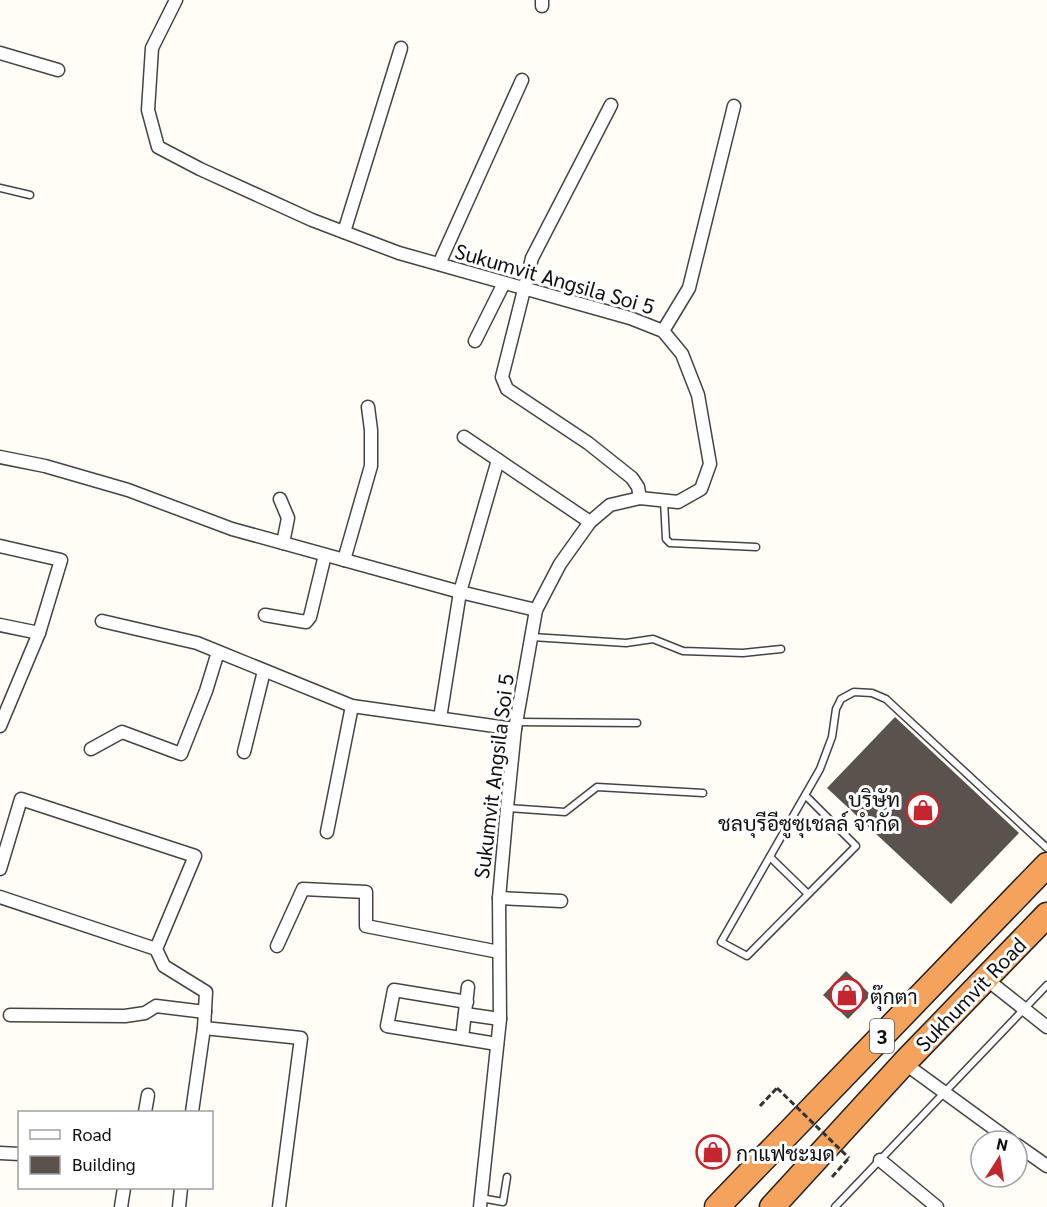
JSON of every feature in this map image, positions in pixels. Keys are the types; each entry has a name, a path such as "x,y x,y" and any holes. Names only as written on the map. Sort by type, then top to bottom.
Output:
{"highway":[{"name":"Sukhumvit Road","path":"717,1207 1047,865"},
{"name":"Sukhumvit Road","path":"772,1207 904,1063 1047,915"}],"street":[{"name":"Sukumvit Angsila Soi 5","path":"176,0 152,48 148,110 158,147 200,169 312,220 399,253 630,318 663,331 682,354 698,395 710,464 700,489 678,502 640,498 609,505 590,522 560,564 536,610 515,725 507,808 499,898 500,1019 481,1203"},
{"path":"344,232 401,48"},
{"path":"0,53 58,70"},
{"path":"439,264 522,80"},
{"path":"611,105 532,258 505,361 502,382 507,389 588,443 632,478 638,487 640,498"},
{"path":"663,331 689,288 734,106"},
{"path":"475,341 504,284"},
{"path":"344,560 371,466 371,429 368,407"},
{"path":"464,437 590,522"},
{"path":"0,457 45,466 128,490 232,529 460,592 536,610"},
{"path":"440,718 460,592 498,460"},
{"path":"280,498 288,518 283,543"},
{"path":"0,546 61,560 39,633 3,710 0,726"},
{"path":"265,615 306,622 310,617 325,555"},
{"path":"102,621 197,644 352,706 515,725"},
{"path":"0,624 39,633"},
{"path":"91,749 122,732 181,754 206,691 218,652"},
{"path":"244,752 264,671"},
{"path":"327,832 352,706"},
{"path":"0,869 21,799 195,856 156,949"},
{"path":"277,946 303,889 366,892 366,926 499,952"},
{"path":"0,897 156,949 164,966 206,992 204,1028 192,1111"},
{"path":"499,898 561,901"},
{"path":"985,978 1047,1027"},
{"path":"462,1038 468,987"},
{"path":"497,1044 387,1026 394,990 500,1019"},
{"path":"10,1015 125,1016 145,1013 156,1006 205,1012"},
{"path":"204,1028 301,1038 279,1207"},
{"path":"904,1063 994,1129"},
{"path":"145,1111 148,1095"},
{"path":"0,1153 18,1154"},
{"path":"1029,1153 1047,1166"},
{"path":"880,1160 937,1207"},
{"path":"121,1207 124,1189"},
{"path":"179,1207 182,1189"}],"lane":[{"path":"0,188 30,195"},
{"path":"664,500 666,539 670,543 756,547"},
{"path":"531,637 626,643 654,639 683,651 742,653 781,649"},
{"path":"805,795 856,846 747,956 721,942 824,759 832,737 836,709 841,699 854,692 872,693 886,699 1047,848"},
{"path":"515,725 638,723"},
{"path":"507,808 565,812 597,787 703,793"},
{"path":"770,857 808,894"},
{"path":"835,1207 1047,985"},
{"path":"481,1203 503,1204 507,1177"}],"path":[{"path":"760,1106 777,1088 849,1158 832,1177"}],"building":[{"name":"บริษัท ชลบุรีอีซูซุเชลล์ จำกัด","path":"895,717 1019,833 951,904 827,788"},
{"name":"ตุ๊กตา","path":"846,971 871,995 848,1019 823,995"}],"place":[{"name":"บริษัท ชลบุรีอีซูซุเชลล์ จำกัด","path":"923,810"},
{"name":"ตุ๊กตา","path":"847,995"},
{"name":"กาแฟชะมด","path":"713,1152"}]}
